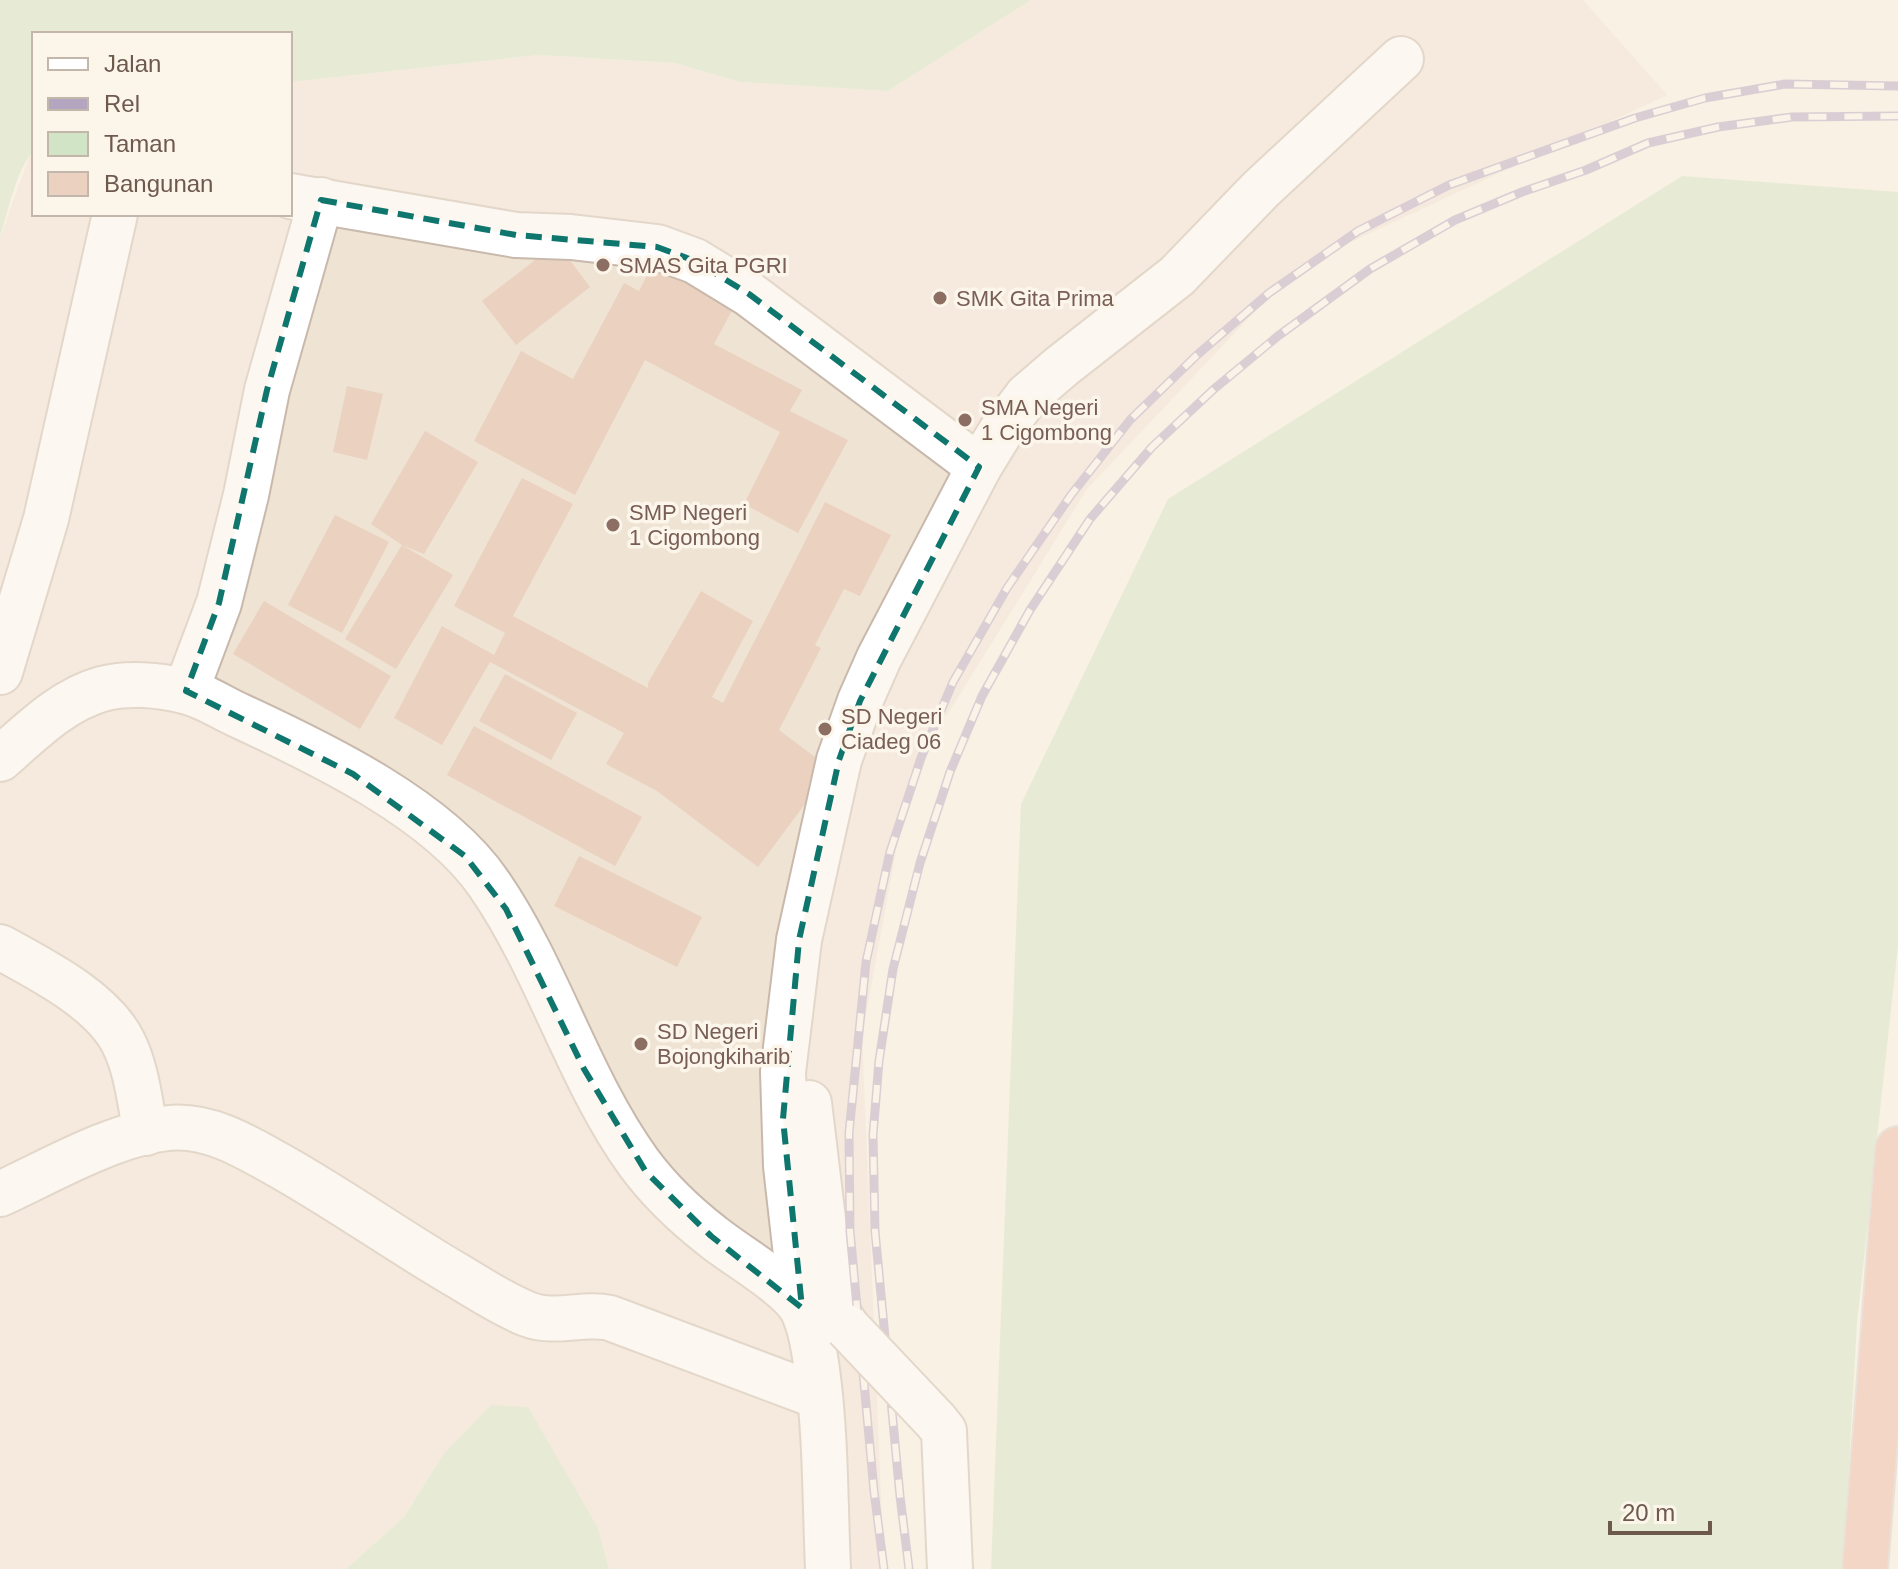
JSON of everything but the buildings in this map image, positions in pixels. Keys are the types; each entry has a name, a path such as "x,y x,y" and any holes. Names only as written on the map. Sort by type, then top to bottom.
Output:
{"highway":[{"path":"1865,1569 1898,1149"}],"street":[{"path":"828,1569 820,1397 811,1337 802,1308 786,1166 783,1072 799,940 839,760 860,701 879,658 979,467 1027,396 1177,276 1260,190 1401,59"},
{"path":"186,691 219,603 239,524 305,198 516,235 571,237 657,247 695,261 749,294 979,467"},
{"path":"0,672 46,519 115,216"},
{"path":"0,759 58,711 100,689 148,686 186,691 288,739 353,774 417,815 465,856 487,880 506,909 584,1069 639,1163 711,1236 783,1288 802,1308"},
{"path":"815,872 818,968 806,1048 807,1082 831,1286 838,1313 847,1327 944,1431 950,1569"},
{"path":"0,947 53,977 105,1016 123,1042 146,1133"},
{"path":"0,1194 104,1147 146,1133 187,1127 212,1133 242,1145 344,1203 421,1254 526,1314 555,1320 586,1315 610,1318 820,1397"}],"highlighted area":[{"path":"321,200 516,235 657,247 695,261 749,294 979,467 860,701 839,760 799,940 783,1119 802,1308 711,1236 646,1172 584,1069 506,909 465,856 353,774 186,691 219,603 267,390"}],"shaded area":[{"path":"1031,0 1583,0 1667,95 1297,267 1087,489 910,775 862,1036 884,1569 609,1569 598,1528 442,1456 404,1517 346,1569 0,1569 0,238 29,157 32,153 32,216 292,216 292,82 539,55 675,63 740,82 888,91"}],"green space":[{"path":"0,0 1031,0 888,91 740,82 675,63 539,55 292,82 292,32 32,32 32,153 17,180 0,237"},
{"path":"1682,176 1898,192 1898,945 1857,1323 1843,1569 991,1569 1021,804 1168,499"},
{"path":"491,1405 528,1407 598,1528 609,1569 346,1569 404,1517 442,1456"}],"railway":[{"path":"884,1569 850,1231 849,1133 866,962 890,852 921,758 953,682 1007,588 1071,495 1130,420 1197,355 1269,293 1358,231 1449,185 1635,118 1705,98 1785,84 1898,86"},
{"path":"909,1569 875,1231 873,1135 879,1061 893,969 920,863 950,772 982,696 1030,610 1090,519 1152,447 1214,389 1278,336 1370,269 1455,220 1648,143 1718,127 1792,117 1898,116"}],"place":[{"name":"SMAS Gita PGRI","path":"603,265"},
{"name":"SMK Gita Prima","path":"940,298"},
{"name":"SMA Negeri 1 Cigombong","path":"965,420"},
{"name":"SMP Negeri 1 Cigombong","path":"613,525"},
{"name":"SD Negeri Ciadeg 06","path":"825,729"},
{"name":"SD Negeri Bojongkiharib","path":"641,1044"}]}
